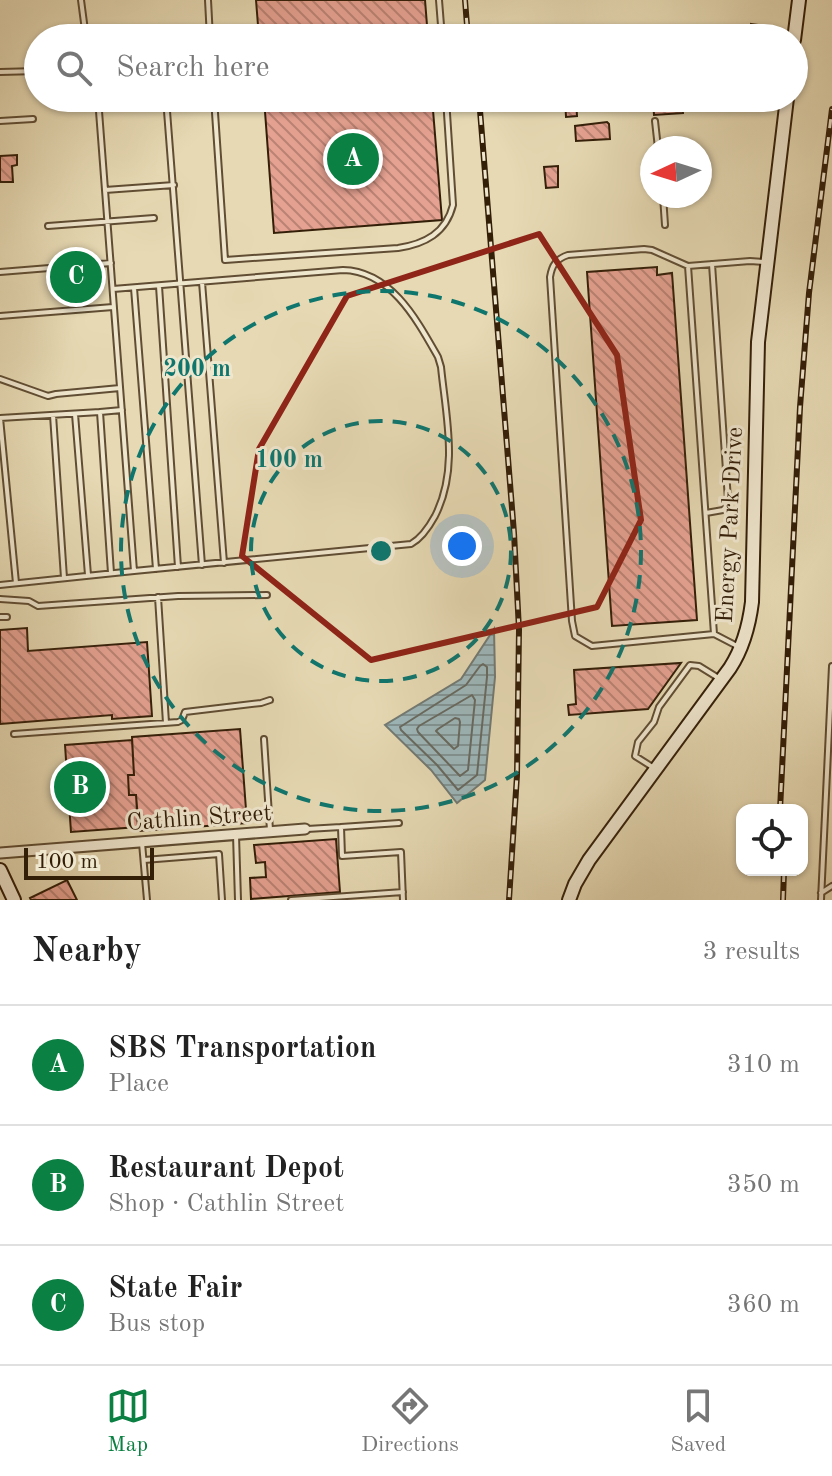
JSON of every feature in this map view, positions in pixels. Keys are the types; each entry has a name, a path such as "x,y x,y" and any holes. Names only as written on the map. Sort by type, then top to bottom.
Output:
{"street":[{"path":"796,24 799,0"},
{"name":"Energy Park Drive","path":"569,900 589,860 735,661 748,626 752,602 758,342 785,112"},
{"name":"Cathlin Street","path":"0,853 305,829"},
{"path":"0,870 14,900"}],"lane":[{"path":"81,0 84,24"},
{"path":"208,0 209,24"},
{"path":"439,0 441,24"},
{"path":"0,72 24,71"},
{"path":"99,112 134,571"},
{"path":"167,112 202,565"},
{"path":"215,112 225,260 398,248 424,242 438,233 451,215 453,205 447,112"},
{"path":"0,121 33,119"},
{"path":"655,121 657,136"},
{"path":"105,190 174,185"},
{"path":"664,208 665,225"},
{"path":"48,226 154,218"},
{"path":"741,648 714,634 592,646 575,636 550,277 552,266 568,255 644,249 688,266 767,262"},
{"path":"0,272 111,263"},
{"path":"706,513 720,512 727,506 728,500 712,264"},
{"path":"688,266 714,634"},
{"path":"0,585 411,544 429,527 441,501 450,451 441,367 438,357 402,301 383,283 362,272 343,270 113,289"},
{"path":"202,282 224,563"},
{"path":"159,285 178,567"},
{"path":"134,287 156,569"},
{"path":"0,316 114,307"},
{"path":"0,379 48,396 120,388"},
{"path":"16,583 0,418 122,410"},
{"path":"100,412 111,573"},
{"path":"75,414 88,575"},
{"path":"53,415 64,578"},
{"path":"0,599 29,601 38,606 158,597 267,595"},
{"path":"158,597 166,723"},
{"path":"0,617 7,617"},
{"path":"656,769 635,756 638,742 690,665 699,666 721,681"},
{"path":"821,900 832,666"},
{"path":"14,734 166,723 182,720 185,712 270,700"},
{"path":"264,739 270,832"},
{"path":"305,829 399,823"},
{"path":"341,827 342,856 401,852 403,900"},
{"path":"236,835 238,900"},
{"path":"142,842 147,900"},
{"path":"144,860 219,854 222,900"},
{"path":"821,893 832,886"},
{"path":"291,900 403,892"}],"highlighted area":[{"path":"539,234 617,355 641,520 597,607 371,660 242,556 259,449 347,296"}],"water":[{"path":"494,629 495,677 485,780 457,803 431,770 385,725 461,679"}],"building":[{"path":"256,0 425,0 427,24 258,24"},
{"path":"265,112 433,112 442,220 274,233"},
{"path":"566,112 577,112 577,116 566,117"},
{"path":"654,112 683,112 683,113 654,115"},
{"path":"607,122 610,139 576,141 575,126"},
{"path":"17,155 17,165 12,166 13,182 0,182 0,156"},
{"path":"558,166 558,187 546,188 544,167"},
{"path":"657,267 657,275 672,273 697,620 612,626 587,272"},
{"path":"27,628 28,651 147,642 152,716 112,719 112,715 0,724 0,630"},
{"path":"681,663 648,709 569,715 568,705 576,704 574,670"},
{"path":"240,729 247,823 139,831 136,795 129,795 128,775 134,775 132,737"},
{"path":"132,740 134,775 128,775 129,795 136,795 138,827 71,832 65,745"},
{"path":"336,839 340,892 251,899 250,878 266,877 265,862 256,863 254,845"},
{"path":"67,880 77,900 31,900 30,898"}],"railway":[{"path":"465,0 467,24"},
{"path":"780,804 800,407 809,293 832,109"},
{"path":"480,112 519,630 517,775 509,900"},
{"path":"783,900 784,876"}],"place":[{"name":"SBS Transportation","path":"353,159"},
{"name":"State Fair","path":"76,277"},
{"name":"Restaurant Depot","path":"80,787"}]}
